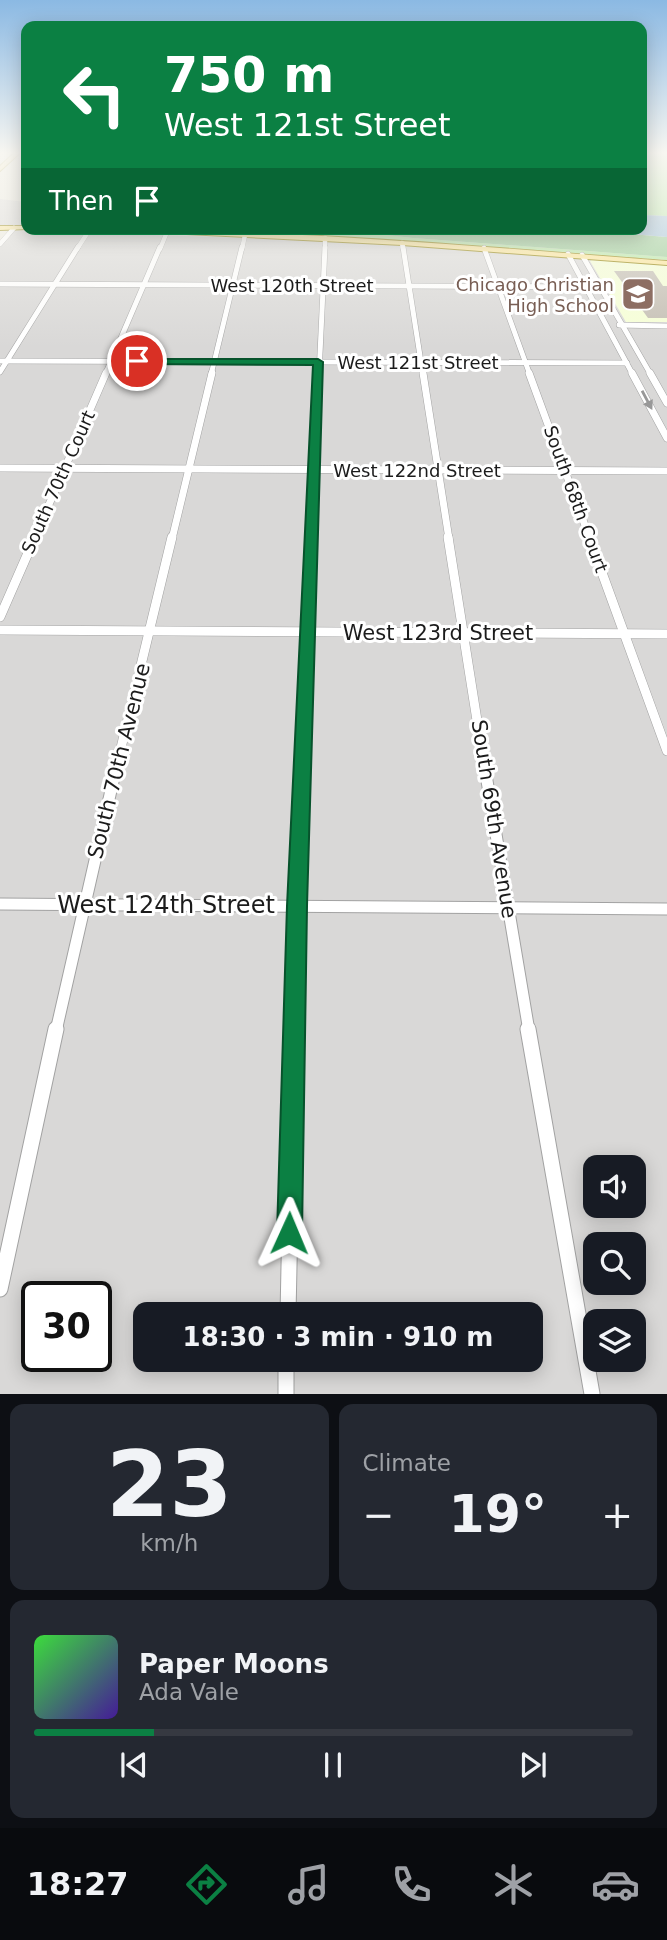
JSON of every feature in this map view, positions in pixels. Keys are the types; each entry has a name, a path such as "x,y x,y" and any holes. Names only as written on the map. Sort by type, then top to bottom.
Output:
{"main road":[{"path":"0,228 21,228"},
{"path":"245,235 484,248 667,263"}],"street":[{"path":"0,244 13,228"},
{"path":"0,372 4,361 86,235"},
{"name":"South 70th Court","path":"0,617 166,235"},
{"name":"South 70th Avenue","path":"0,1289 83,905 245,235"},
{"path":"288,1302 297,906 325,239"},
{"name":"South 69th Avenue","path":"402,243 411,285 508,908 592,1394"},
{"name":"South 68th Court","path":"484,248 667,751"},
{"path":"568,254 667,438"},
{"path":"582,255 667,403"},
{"name":"West 120th Street","path":"0,284 585,287"},
{"path":"606,325 667,326"},
{"name":"West 121st Street","path":"4,361 627,363"},
{"name":"West 122nd Street","path":"0,468 667,471"},
{"name":"West 123rd Street","path":"0,630 667,634"},
{"name":"West 124th Street","path":"0,904 667,909"},
{"path":"286,1372 286,1394"}],"shaded area":[{"path":"0,217 21,217 21,225 0,225"},
{"path":"9,230 21,230 21,235 156,235 392,243 594,259 626,322 667,322 667,1394 0,1394 0,241"},
{"name":"Chicago Christian High School","path":"594,259 667,265 667,322 626,322 590,261"}],"green space":[{"path":"279,235 386,235 667,257 667,260"},
{"path":"386,235 667,237 667,257"}],"water":[{"path":"647,217 667,217 667,237 643,235 647,235"}],"building":[{"name":"Chicago Christian High School","path":"614,271 653,271 663,286 667,286 667,318 648,318"}],"place":[{"name":"Chicago Christian High School","path":"638,294"}],"route":[{"path":"137,361 318,362 297,906 289,1233"}]}
